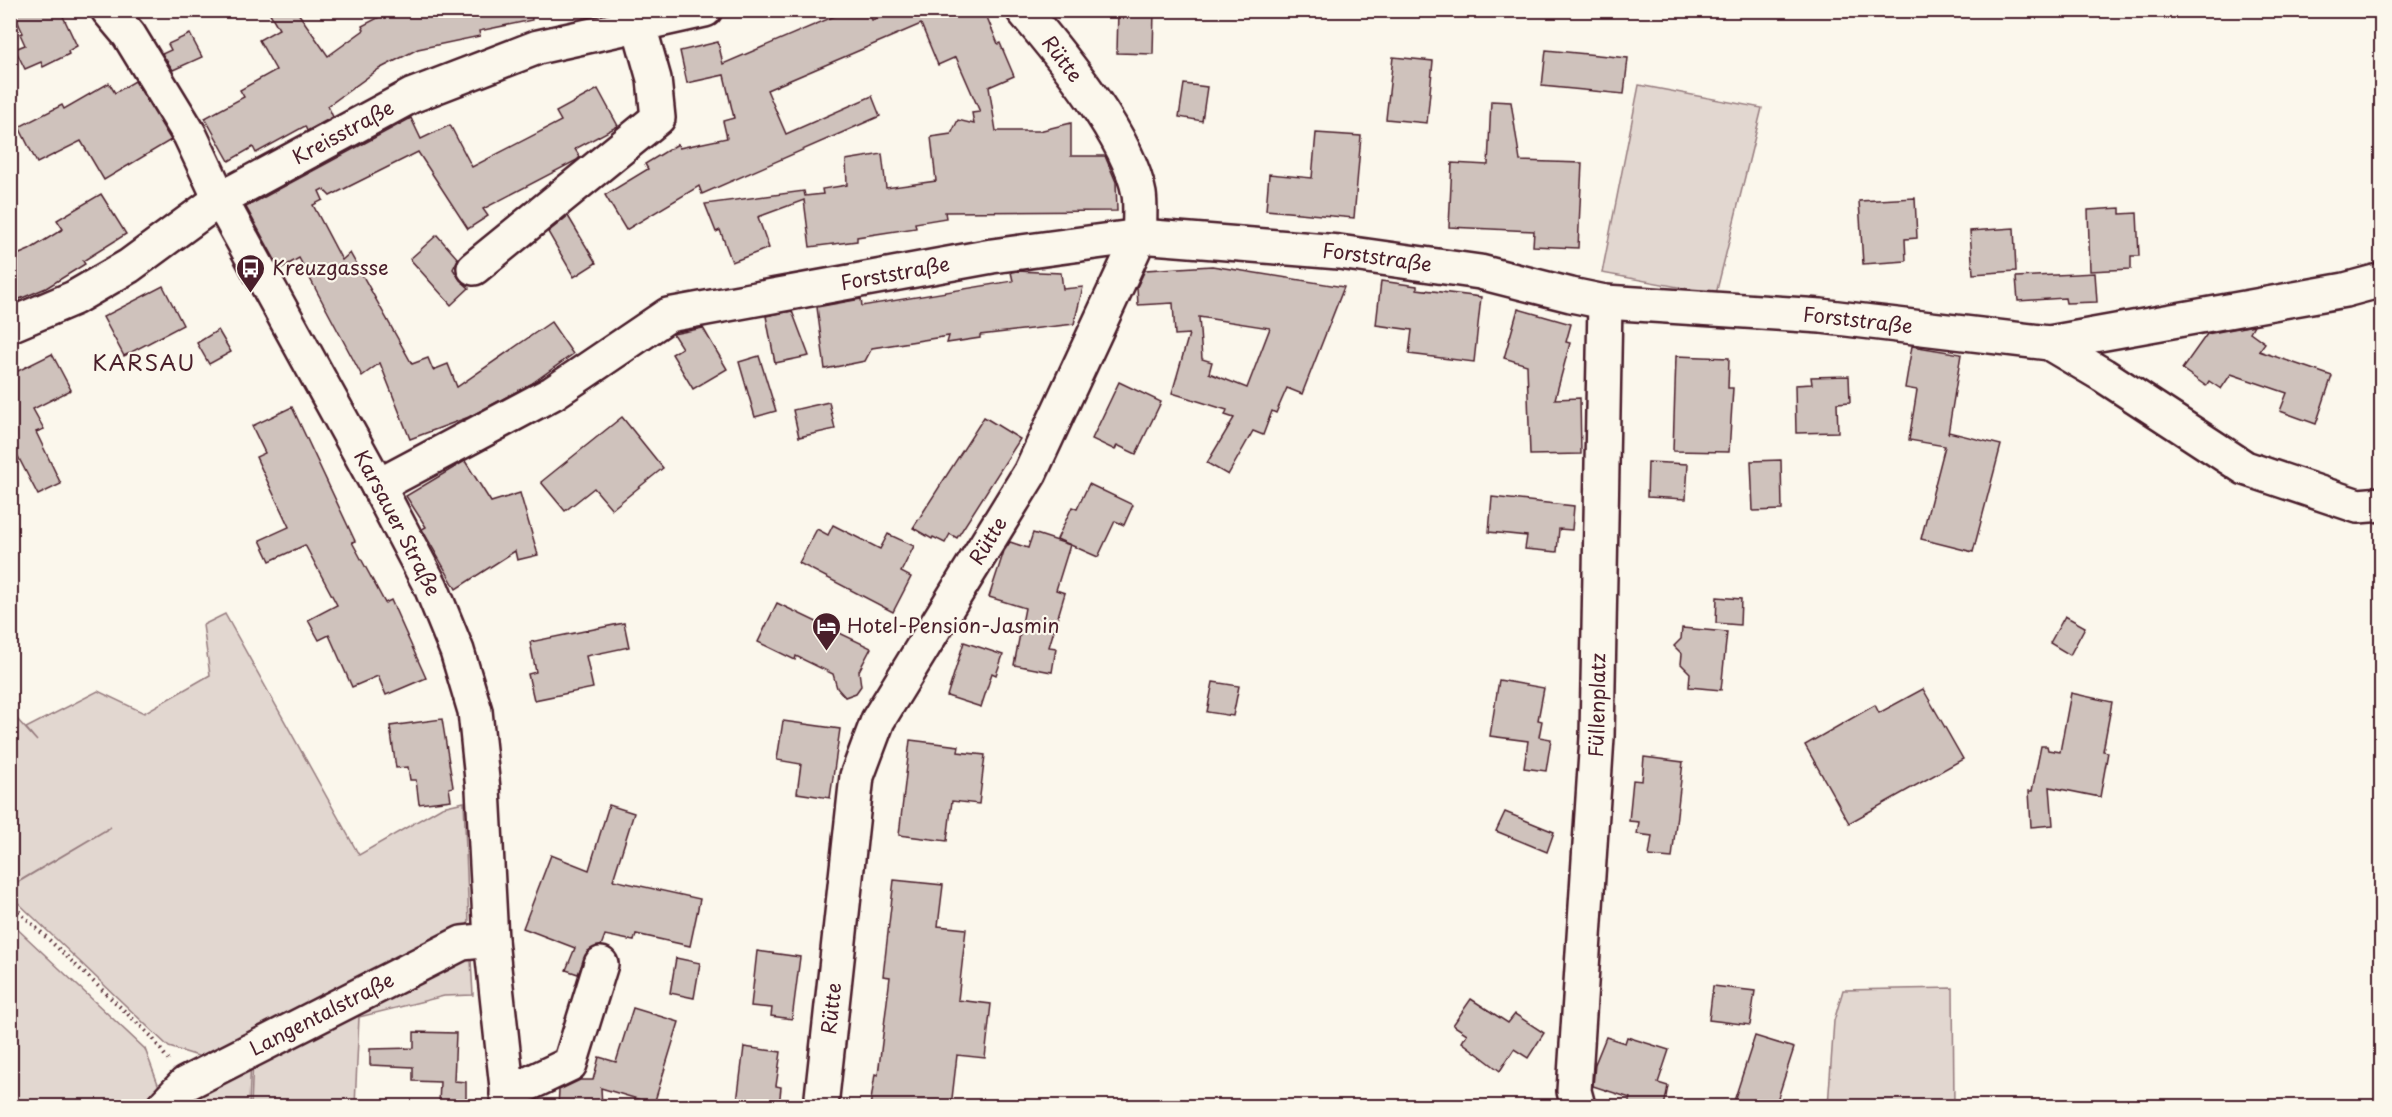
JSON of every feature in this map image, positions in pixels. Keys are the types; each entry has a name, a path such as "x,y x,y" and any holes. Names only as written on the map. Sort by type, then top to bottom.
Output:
{"street":[{"name":"Karsauer Straße","path":"108,10 129,35 190,135 220,199 431,587 458,651 475,711 483,789 491,940 508,1100 570,1064 601,964"},
{"name":"Kreisstraße","path":"10,326 74,298 129,266 220,199 411,96 538,46 705,10"},
{"name":"Rütte","path":"821,1107 857,776 878,720 1030,473 1140,236 1138,194 1126,153 1038,16"},
{"path":"474,268 658,118 654,79 639,26"},
{"name":"Forststraße","path":"378,486 553,393 668,315 992,256 1140,236 1350,253 1480,272 1571,296 1605,302 1821,316 2049,343 2103,375 2245,468 2358,506 2382,504"},
{"path":"2049,343 2345,290 2382,280"},
{"name":"Füllenplatz","path":"1578,1107 1574,1091 1597,737 1605,302"},
{"name":"Langentalstraße","path":"175,1095 462,943 491,940"}],"path":[{"path":"10,903 151,1036 175,1095"}],"shaded area":[{"path":"1639,85 1762,108 1716,294 1602,273"},
{"path":"225,614 359,855 442,807 464,802 469,922 460,933 220,1057 198,1056 169,1047 11,896 10,887 111,827 11,886 11,721 16,718 37,741 26,728 98,691 144,713 210,675 203,625"},
{"path":"10,922 145,1049 161,1092 147,1106 11,1106"},
{"path":"461,953 471,960 473,995 444,996 359,1017 355,1106 251,1106 253,1057"},
{"path":"1953,988 1954,1106 1828,1106 1834,1021 1843,990"},
{"path":"251,1057 249,1106 177,1106"}],"building":[{"path":"12,10 60,10 77,46 68,51 69,54 43,67 41,62 25,69 15,49 25,45 20,34 23,33"},
{"path":"268,10 296,10 328,56 364,30 362,26 393,10 531,10 532,20 479,31 480,36 418,49 379,69 328,106 333,117 307,131 305,126 256,153 253,147 229,161 205,118 244,97 240,90 276,70 259,40 279,29"},
{"path":"849,10 868,10 872,20 895,10 984,10 1014,76 989,87 996,131 1039,131 1071,123 1071,156 1105,156 1116,182 1117,211 945,212 946,218 915,223 916,228 857,237 857,241 810,247 804,200 758,217 769,248 732,262 720,230 716,232 705,204 804,191 805,196 823,194 822,189 847,185 846,160 882,154 886,188 936,181 931,137 951,134 958,120 974,124 972,113 980,112 956,57 938,65 921,24 767,90 786,134 872,96 880,116 702,194 699,186 626,230 605,195 648,169 645,164 678,144 679,148 727,138 723,121 734,118 724,75 687,83 680,51 718,42 723,64"},
{"path":"1118,10 1154,10 1153,54 1117,53"},
{"path":"190,34 202,57 173,70 162,54 171,50 168,44"},
{"path":"1546,50 1628,58 1624,94 1542,86"},
{"path":"1393,57 1433,61 1427,123 1386,119"},
{"path":"135,81 171,140 104,180 81,141 37,163 19,127 62,105 64,109 109,83 115,93"},
{"path":"1184,84 1207,87 1202,121 1179,117"},
{"path":"598,89 618,126 575,149 580,157 577,160 483,209 488,216 468,229 418,152 330,196 323,189 319,191 323,200 313,205 342,260 350,253 412,364 428,358 433,370 448,364 457,387 551,322 573,354 531,384 469,417 410,439 380,363 362,376 299,258 280,269 246,207 411,118 421,139 450,125 472,167 561,121 556,112"},
{"path":"1491,101 1511,102 1520,161 1582,163 1578,248 1533,246 1534,231 1449,227 1452,163 1488,165"},
{"path":"1316,133 1361,136 1354,218 1266,210 1269,174 1312,178"},
{"path":"101,194 126,234 83,261 85,264 46,288 10,303 10,258 29,250 63,229 57,220"},
{"path":"1915,198 1917,238 1905,239 1906,261 1863,264 1859,201"},
{"path":"2120,208 2120,214 2137,213 2139,256 2131,256 2131,269 2090,271 2088,210"},
{"path":"568,216 596,263 574,277 548,232"},
{"path":"2014,228 2016,271 1973,274 1970,231"},
{"path":"437,235 458,259 453,269 469,288 451,305 410,259"},
{"path":"1212,266 1344,287 1302,394 1287,388 1276,413 1272,411 1263,435 1253,431 1228,475 1207,463 1234,418 1225,415 1227,410 1172,393 1189,334 1175,335 1173,303 1138,305 1137,287 1145,270","holes":["1199,317 1270,328 1247,388 1209,373 1212,362 1202,359"]},
{"path":"1011,272 1061,273 1063,289 1083,287 1074,324 980,335 980,338 947,343 949,336 872,348 865,361 825,369 817,307 861,299 862,306 1013,281"},
{"path":"2095,273 2097,302 2066,303 2065,298 2018,301 2016,277"},
{"path":"1381,281 1417,286 1417,289 1481,297 1474,362 1409,354 1412,330 1376,325"},
{"path":"163,286 183,325 124,356 103,317"},
{"path":"1518,309 1571,324 1566,342 1570,343 1555,399 1580,398 1581,454 1530,455 1527,365 1504,358"},
{"path":"792,311 809,356 775,363 766,316"},
{"path":"2254,325 2250,332 2265,343 2259,351 2332,376 2316,424 2280,411 2287,393 2231,374 2221,389 2209,381 2206,386 2182,369 2207,334"},
{"path":"703,328 727,369 693,389 672,354 682,348 673,334"},
{"path":"218,330 231,352 209,364 197,343"},
{"path":"1912,346 1961,354 1948,434 1949,432 2001,445 1973,552 1921,539 1945,446 1909,440 1917,390 1905,388"},
{"path":"52,354 71,390 33,409 44,429 36,432 61,484 38,495 10,441 10,366 14,373"},
{"path":"759,356 776,411 755,417 739,362"},
{"path":"1676,356 1729,358 1728,388 1733,388 1729,452 1673,451"},
{"path":"1849,376 1850,402 1837,403 1838,432 1796,433 1795,385 1812,384 1811,377"},
{"path":"1119,382 1161,402 1136,454 1117,445 1115,450 1092,439"},
{"path":"829,402 835,429 799,437 793,410"},
{"path":"292,407 355,541 352,542 385,603 391,600 426,678 386,695 378,676 352,687 329,635 319,640 308,620 337,605 305,545 270,561 260,540 289,527 256,457 265,453 252,426"},
{"path":"622,417 663,468 612,509 594,488 565,511 541,482"},
{"path":"984,417 1020,439 957,538 950,534 945,543 933,537 932,539 913,528"},
{"path":"1781,460 1782,510 1753,511 1751,461"},
{"path":"465,461 491,502 520,493 538,555 517,560 515,551 456,589 422,529 426,527 406,496"},
{"path":"1648,462 1688,464 1686,499 1647,497"},
{"path":"1089,484 1133,505 1124,525 1115,521 1098,557 1057,539 1072,507 1077,509"},
{"path":"1492,497 1574,506 1572,530 1559,529 1557,552 1525,549 1527,536 1489,532"},
{"path":"833,525 880,549 888,534 914,546 901,572 911,577 893,612 799,563 817,529 828,535"},
{"path":"1033,533 1070,545 1056,590 1065,593 1049,647 1056,648 1052,672 1014,665 1025,608 989,597 1004,551 1010,542 1028,548"},
{"path":"1717,597 1741,599 1740,625 1716,623"},
{"path":"777,603 871,648 859,671 861,686 856,693 845,697 837,688 833,674 796,656 795,660 758,642"},
{"path":"2065,616 2085,627 2070,655 2050,643"},
{"path":"624,623 629,647 586,656 593,688 534,700 528,674 536,672 530,642"},
{"path":"1682,628 1727,632 1721,690 1689,687 1690,673 1681,664 1682,654 1674,646 1681,639"},
{"path":"964,642 1003,655 996,675 992,673 981,707 947,696"},
{"path":"1499,680 1544,688 1538,720 1542,721 1539,737 1551,739 1546,771 1524,768 1528,741 1490,736"},
{"path":"1213,682 1239,686 1233,716 1207,712"},
{"path":"1923,689 1963,759 1849,823 1805,745 1875,705 1879,713"},
{"path":"2071,693 2112,702 2103,751 2108,752 2100,797 2050,787 2053,825 2031,827 2029,791 2032,791 2041,746 2047,746 2048,750 2060,752"},
{"path":"442,719 453,787 449,788 451,800 419,804 416,780 410,780 408,767 396,768 390,726"},
{"path":"783,721 840,729 830,798 797,793 801,764 777,760"},
{"path":"910,740 959,746 958,752 985,755 979,804 952,801 947,841 899,835"},
{"path":"1644,757 1683,762 1672,858 1649,856 1652,836 1637,834 1639,822 1629,821 1633,780 1642,781"},
{"path":"609,805 634,813 613,880 700,899 690,946 636,934 634,941 605,935 601,946 588,951 578,974 566,970 575,948 523,928 551,855 589,870"},
{"path":"1505,812 1554,832 1547,852 1496,831"},
{"path":"894,880 943,885 938,926 966,929 958,1000 991,1004 985,1058 957,1055 951,1107 870,1107 875,1074 878,1075 890,977 883,976"},
{"path":"757,951 800,957 792,1019 771,1016 772,1008 751,1006"},
{"path":"676,958 700,963 694,998 670,993"},
{"path":"1713,986 1755,991 1750,1025 1709,1020"},
{"path":"1471,999 1508,1023 1515,1014 1544,1033 1528,1058 1514,1049 1500,1071 1462,1042 1467,1034 1453,1025"},
{"path":"633,1008 679,1022 654,1104 601,1088 602,1107 558,1107 559,1090 580,1080 593,1080 599,1057 616,1062"},
{"path":"414,1032 456,1033 454,1081 466,1082 466,1105 439,1104 440,1082 413,1081 413,1067 370,1065 370,1049 414,1048"},
{"path":"1755,1036 1794,1048 1775,1107 1751,1107 1734,1101"},
{"path":"1606,1037 1625,1043 1627,1037 1669,1050 1658,1083 1668,1086 1664,1107 1627,1107 1630,1098 1593,1086 1595,1064"},
{"path":"744,1047 781,1052 776,1086 781,1087 779,1107 737,1102"}],"place":[{"name":"Kreuzgassse","path":"251,294"},
{"name":"Hotel-Pension-Jasmin","path":"826,652"}],"district":[{"name":"KARSAU","path":"144,363"}]}
